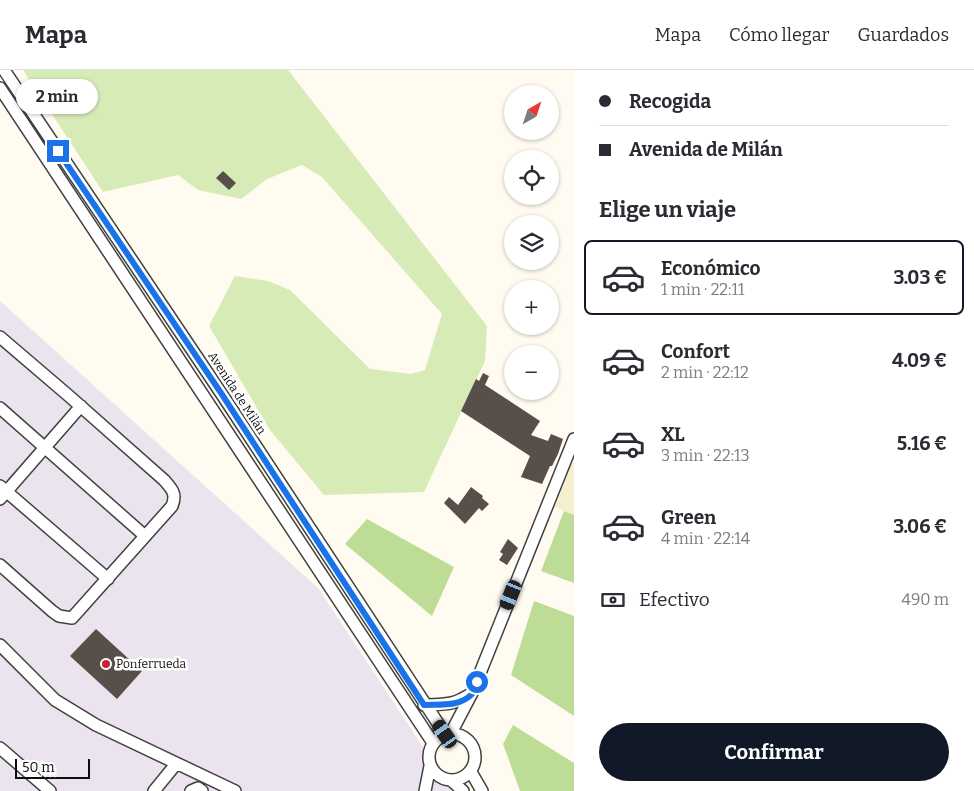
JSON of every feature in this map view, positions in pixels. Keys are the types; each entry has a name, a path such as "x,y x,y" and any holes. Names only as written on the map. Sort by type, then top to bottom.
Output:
{"street":[{"name":"Avenida de Milán","path":"4,70 216,384 424,705 448,734"},
{"path":"1,90 433,743"},
{"path":"0,337 164,480 174,491 175,499 172,506 72,618 59,616 52,611 0,565"},
{"path":"81,406 2,492 108,579"},
{"path":"0,408 146,536"},
{"path":"426,791 430,766 429,750 433,743 448,734 466,707 574,439"},
{"path":"0,645 55,700 96,725 235,791"},
{"path":"424,705 457,703 472,693"},
{"path":"426,791 449,781 461,779 471,772 476,758 474,749 465,737 466,707"},
{"path":"448,734 465,737"},
{"path":"0,748 50,791"},
{"path":"154,791 165,785 176,764"},
{"path":"430,766 437,776 449,781 463,791"},
{"path":"471,772 482,791"},
{"path":"205,777 213,791"},
{"path":"191,791 198,788 202,791"}],"shaded area":[{"path":"0,301 318,588 452,791 0,791"},
{"path":"572,463 574,464 574,515 555,507"}],"green space":[{"path":"23,70 288,70 487,326 485,361 424,492 324,495 270,430 209,326 235,276 268,281 290,290 370,369 411,374 425,370 442,314 322,177 302,165 267,179 241,199 198,190 178,175 103,192"},
{"path":"564,511 574,515 574,583 541,571"},
{"path":"367,519 454,567 432,616 345,544"},
{"path":"534,601 574,616 574,716 511,675"},
{"path":"513,725 574,763 574,791 520,791 503,744"}],"building":[{"path":"223,171 236,183 229,190 216,178"},
{"path":"483,373 489,376 485,385 504,397 504,400 508,400 540,421 531,435 548,441 551,434 563,439 558,454 542,484 521,477 530,456 461,411 476,379 479,381"},
{"path":"471,487 483,496 482,498 489,504 482,511 479,508 465,524 444,503 449,497 458,505"},
{"path":"508,539 518,548 507,565 499,560 503,554 500,552"},
{"name":"Ponferrueda","path":"96,629 142,671 117,699 70,656"}],"place":[{"name":"Ponferrueda","path":"106,664"}],"route":[{"path":"58,151 221,393 424,705 457,703 472,693 477,682"}]}
